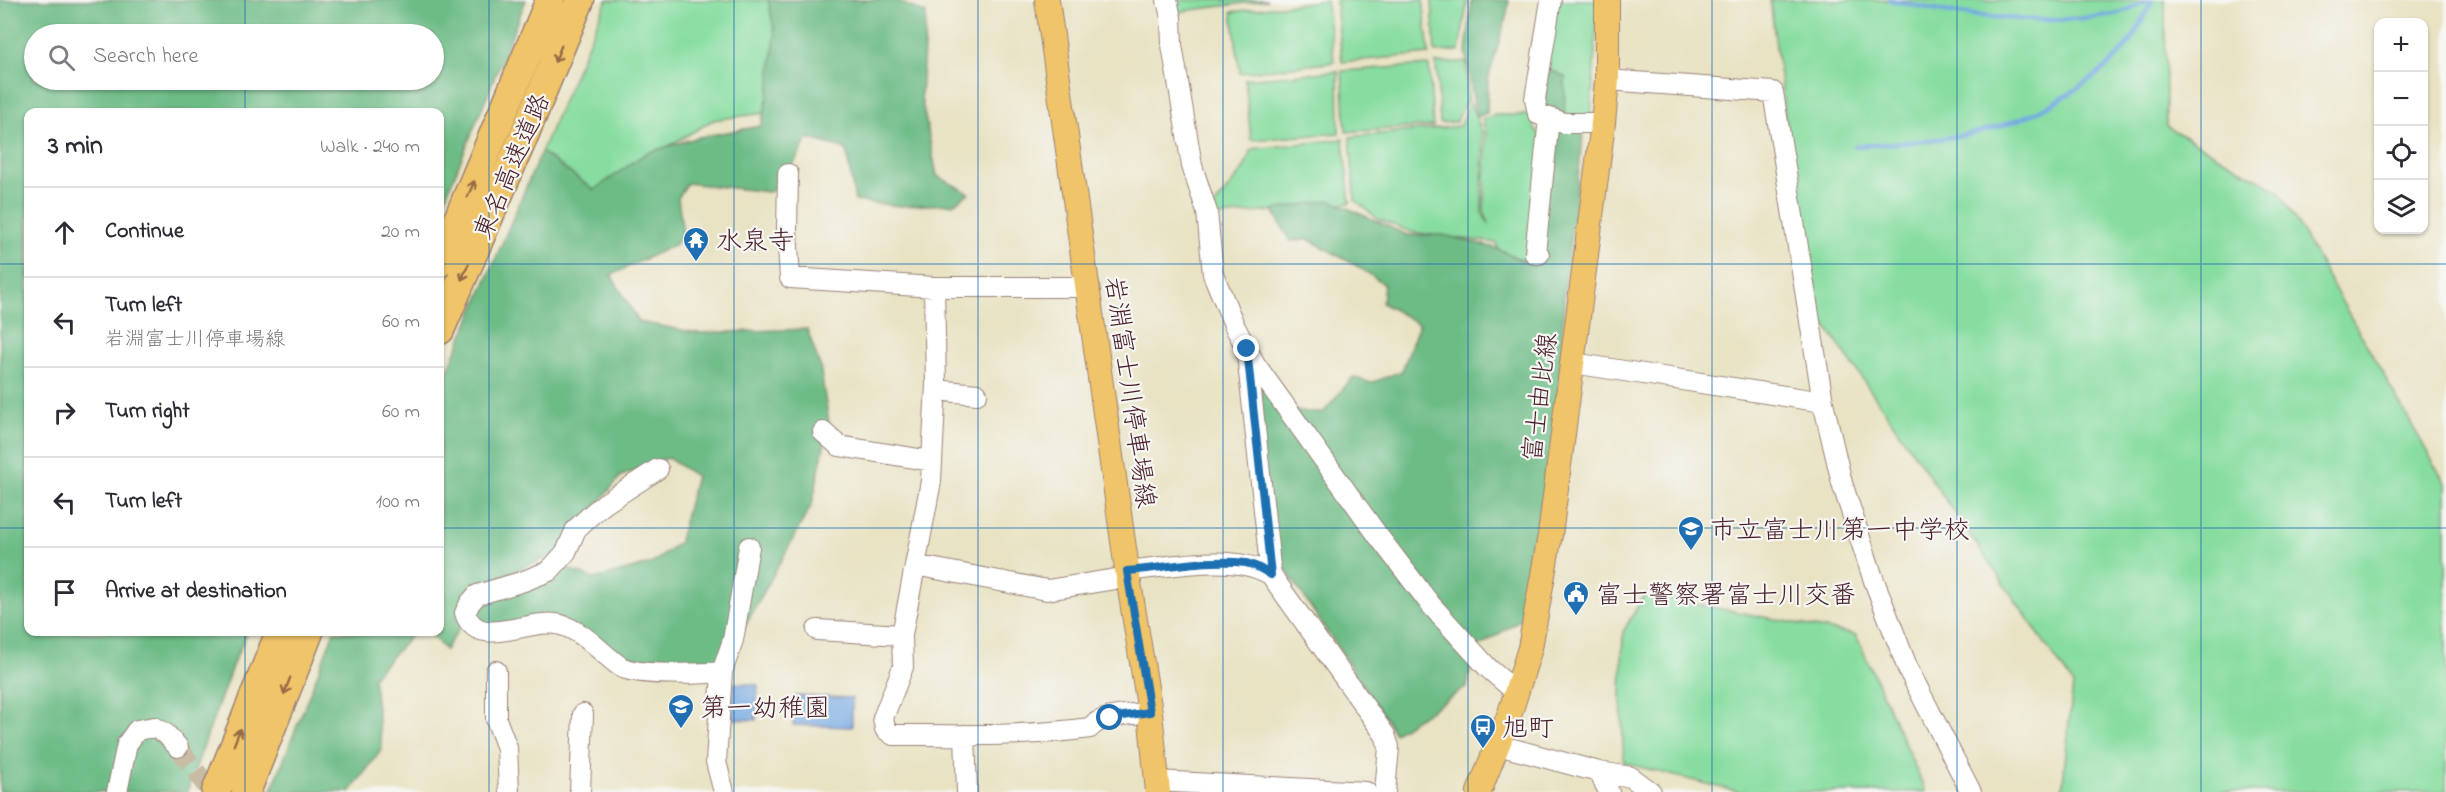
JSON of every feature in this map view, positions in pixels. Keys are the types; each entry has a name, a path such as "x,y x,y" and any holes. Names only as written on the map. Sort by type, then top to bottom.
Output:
{"highway":[{"name":"東名高速道路","path":"444,252 550,0"},
{"name":"東名高速道路","path":"444,321 580,0"},
{"path":"216,792 278,636"},
{"path":"246,792 307,636"}],"main road":[{"name":"岩淵富士川停車場線","path":"1047,0 1127,574 1150,712 1157,787"},
{"name":"富士由比線","path":"1479,792 1517,693 1530,648 1550,535 1603,123 1607,80 1607,0"}],"street":[{"path":"1167,0 1192,166 1207,212 1213,274 1235,327 1255,364 1412,580 1488,668 1517,693"},
{"path":"1551,0 1535,99 1538,114 1564,123 1603,123"},
{"path":"1607,80 1773,92 1823,402 1842,483 1877,589 1908,669 1971,792"},
{"path":"1539,254 1535,254 1549,118"},
{"path":"788,174 787,231 790,278 934,287 1087,287"},
{"path":"934,287 936,390 932,481 902,635 903,667 884,718 885,729 893,735 965,735 1079,730 1090,728 1094,723 1110,718 1150,712"},
{"path":"1247,349 1271,575"},
{"path":"1573,363 1823,402"},
{"path":"936,390 977,394"},
{"path":"823,432 839,446 932,461"},
{"path":"658,469 592,514 576,529 566,552 549,571 477,595 465,613 468,621 483,631 499,632 540,622 560,624 579,632 624,668 638,672 722,672"},
{"path":"724,792 716,762 722,672 733,640 749,547"},
{"path":"915,565 1047,590 1127,574 1222,562 1247,563 1259,567 1271,575 1385,735 1389,747 1385,792"},
{"path":"817,630 902,635"},
{"path":"496,670 496,719 507,748 509,792"},
{"path":"580,792 583,714"},
{"path":"117,792 127,744 137,730 154,727 166,734 178,747"},
{"path":"965,735 967,792"},
{"path":"1498,745 1599,772 1631,777 1651,792"},
{"path":"1599,772 1609,792"},
{"path":"1157,787 1366,792"}],"green space":[{"path":"0,0 526,0 444,201 444,108 24,108 24,636 246,636 234,661 187,792 0,792"},
{"path":"607,0 774,0 781,29 771,112 713,120 594,190 541,152"},
{"path":"768,0 896,0 926,14 921,97 937,176 969,193 953,204 900,206 855,201 846,149 808,138 781,186 769,192 687,183 678,198 683,235 674,245 611,275 639,322 698,333 807,329 820,366 829,423 812,504 725,663 632,658 570,634 468,629 470,603 560,566 594,579 653,563 679,542 696,476 668,458 621,476 556,554 476,586 459,606 459,629 445,650 433,636 444,636 444,380 541,152 594,190 646,153 699,137 761,126 769,91 775,34"},
{"path":"1172,0 1268,0 1177,12"},
{"path":"1326,0 1334,62 1240,73 1232,12"},
{"path":"1336,0 1423,0 1429,54 1342,62"},
{"path":"1432,0 1468,0 1459,51 1435,52"},
{"path":"1472,0 1509,0 1488,79 1487,113 1476,117 1466,52"},
{"path":"1556,0 1598,0 1591,118 1564,114 1565,77 1543,66"},
{"path":"1770,0 2165,0 2166,126 2279,191 2446,485 2446,792 2062,792 2073,684 1821,319 1791,161"},
{"path":"1466,62 1468,98 1456,122 1440,123 1436,63"},
{"path":"1429,65 1433,126 1346,132 1342,71"},
{"path":"1543,66 1565,77 1564,128 1584,128 1565,284 1557,423 1527,615 1473,651 1467,687 1395,733 1275,554 1250,383 1299,412 1324,412 1353,377 1371,383 1402,371 1419,324 1382,303 1384,284 1357,266 1308,239 1290,241 1273,210 1330,200 1407,235 1443,235 1496,248 1534,266 1548,128 1535,102"},
{"path":"1338,71 1339,133 1251,140 1245,79"},
{"path":"1470,102 1483,135 1482,212 1489,225 1484,211 1486,134 1482,119 1496,115 1532,115 1534,127 1543,139 1535,265 1499,250 1496,243 1411,232 1378,219 1355,200 1350,137 1460,126"},
{"path":"1343,139 1350,203 1211,217 1211,210 1244,168 1252,149"},
{"path":"1645,594 1856,635 1926,792 1738,792 1624,763 1621,699 1623,632"},
{"path":"332,636 410,636 373,677 382,749 350,792 271,792"}],"water":[{"path":"734,683 758,685 756,720 732,719"},
{"path":"795,696 852,698 852,727 793,725"}],"waterway":[{"path":"1890,0 1972,15 2031,20 2088,18 2114,14 2148,0"},
{"path":"1855,146 1948,138 2005,125 2033,114 2060,100 2113,61 2133,37 2152,0"}],"tunnel":[{"path":"178,747 211,792"}],"place":[{"name":"水泉寺","path":"696,263"},
{"name":"市立富士川第一中学校","path":"1691,552"},
{"name":"富士警察署富士川交番","path":"1576,617"},
{"name":"第一幼稚園","path":"681,730"},
{"name":"旭町","path":"1483,750"}],"route":[{"path":"1110,718 1150,712 1127,571 1222,562 1247,563 1271,575 1247,349"}]}
